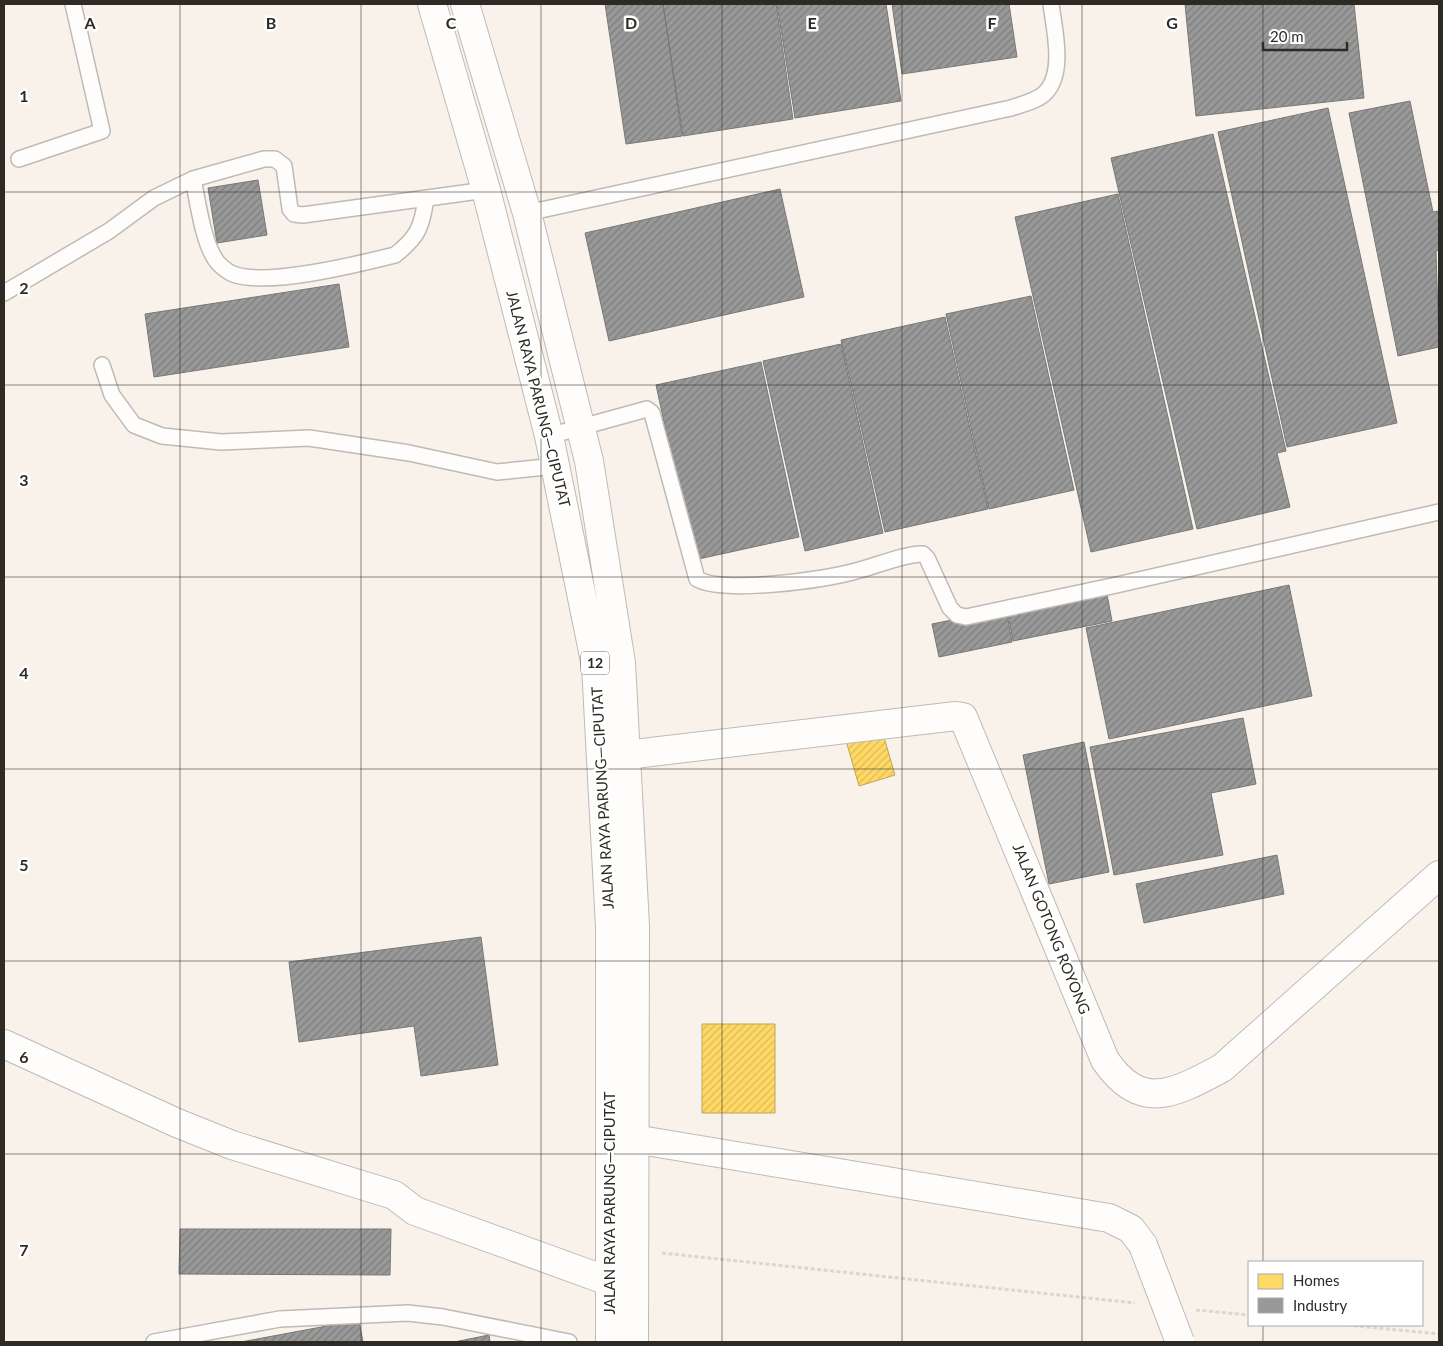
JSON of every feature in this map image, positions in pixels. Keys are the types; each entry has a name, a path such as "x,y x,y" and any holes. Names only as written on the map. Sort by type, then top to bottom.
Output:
{"main road":[{"name":"JALAN RAYA PARUNG—CIPUTAT","path":"432,4 486,190 549,436 596,666 610,927 610,1342"},
{"name":"JALAN RAYA PARUNG—CIPUTAT","path":"464,4 527,213 579,428 589,460 620,663 635,926 634,1342"},
{"name":"JALAN GOTONG ROYONG","path":"626,755 956,716 963,717 1106,1060 1117,1077 1132,1088 1154,1094 1185,1088 1222,1068 1439,875"},
{"path":"4,1044 177,1123 232,1145 394,1195 415,1210 611,1282"},
{"path":"634,1139 1109,1218 1131,1229 1143,1245 1180,1342"}],"lane":[{"path":"19,158 102,131 73,4"},
{"path":"527,213 1011,108 1034,100 1047,91 1057,68 1058,54 1051,4"},
{"path":"4,293 109,231 154,198 193,179 264,160 275,160 284,166 290,209 294,214 486,190"},
{"path":"193,179 210,249 218,263 232,274 247,277 281,276 395,255 409,244 423,222 426,198"},
{"path":"102,365 112,395 134,425 162,436 221,442 309,438 409,453 497,472 556,466"},
{"path":"549,436 646,409 652,413 697,579 706,584 741,586 803,580 853,572 923,554 927,558 950,608 957,615 966,617 1439,512"},
{"path":"154,1342 280,1319 408,1313 443,1317 561,1341"}],"path":[{"path":"634,1250 1136,1303"},
{"path":"1194,1309 1248,1315"},
{"path":"1356,1326 1439,1334"}],"building: Homes":[{"path":"881,727 895,775 859,786 845,737"},
{"path":"702,1024 775,1024 775,1113 702,1113"}],"building: Industry":[{"path":"605,4 663,4 682,136 626,144"},
{"path":"663,4 776,4 793,119 683,136"},
{"path":"777,4 886,4 901,101 795,118"},
{"path":"892,4 1009,4 1017,57 902,74"},
{"path":"1185,4 1354,4 1364,98 1196,116"},
{"path":"1410,101 1433,212 1439,211 1439,250 1436,251 1439,347 1398,356 1349,113"},
{"path":"1328,108 1397,423 1287,447 1218,132"},
{"path":"1213,134 1286,451 1277,453 1290,507 1197,529 1111,158"},
{"path":"258,180 267,235 217,243 208,188"},
{"path":"780,189 804,297 609,341 585,233"},
{"path":"1118,194 1193,529 1091,552 1015,217"},
{"path":"339,284 349,347 154,377 145,314"},
{"path":"1031,296 1074,490 989,509 946,314"},
{"path":"945,317 988,509 885,532 841,340"},
{"path":"841,344 883,533 805,551 763,361"},
{"path":"761,362 799,537 694,560 656,385"},
{"path":"1289,585 1312,696 1109,739 1086,628"},
{"path":"1106,589 1112,621 1013,641 1007,609"},
{"path":"1006,609 1012,642 939,657 932,624"},
{"path":"1243,718 1256,784 1211,793 1223,855 1114,875 1090,747"},
{"path":"1084,742 1109,872 1049,884 1023,755"},
{"path":"1277,855 1284,894 1144,923 1136,884"},
{"path":"481,937 498,1065 421,1076 414,1026 299,1042 289,962"},
{"path":"180,1229 391,1229 390,1275 179,1274"},
{"path":"359,1320 363,1342 241,1342"},
{"path":"489,1335 490,1342 454,1342"}]}
